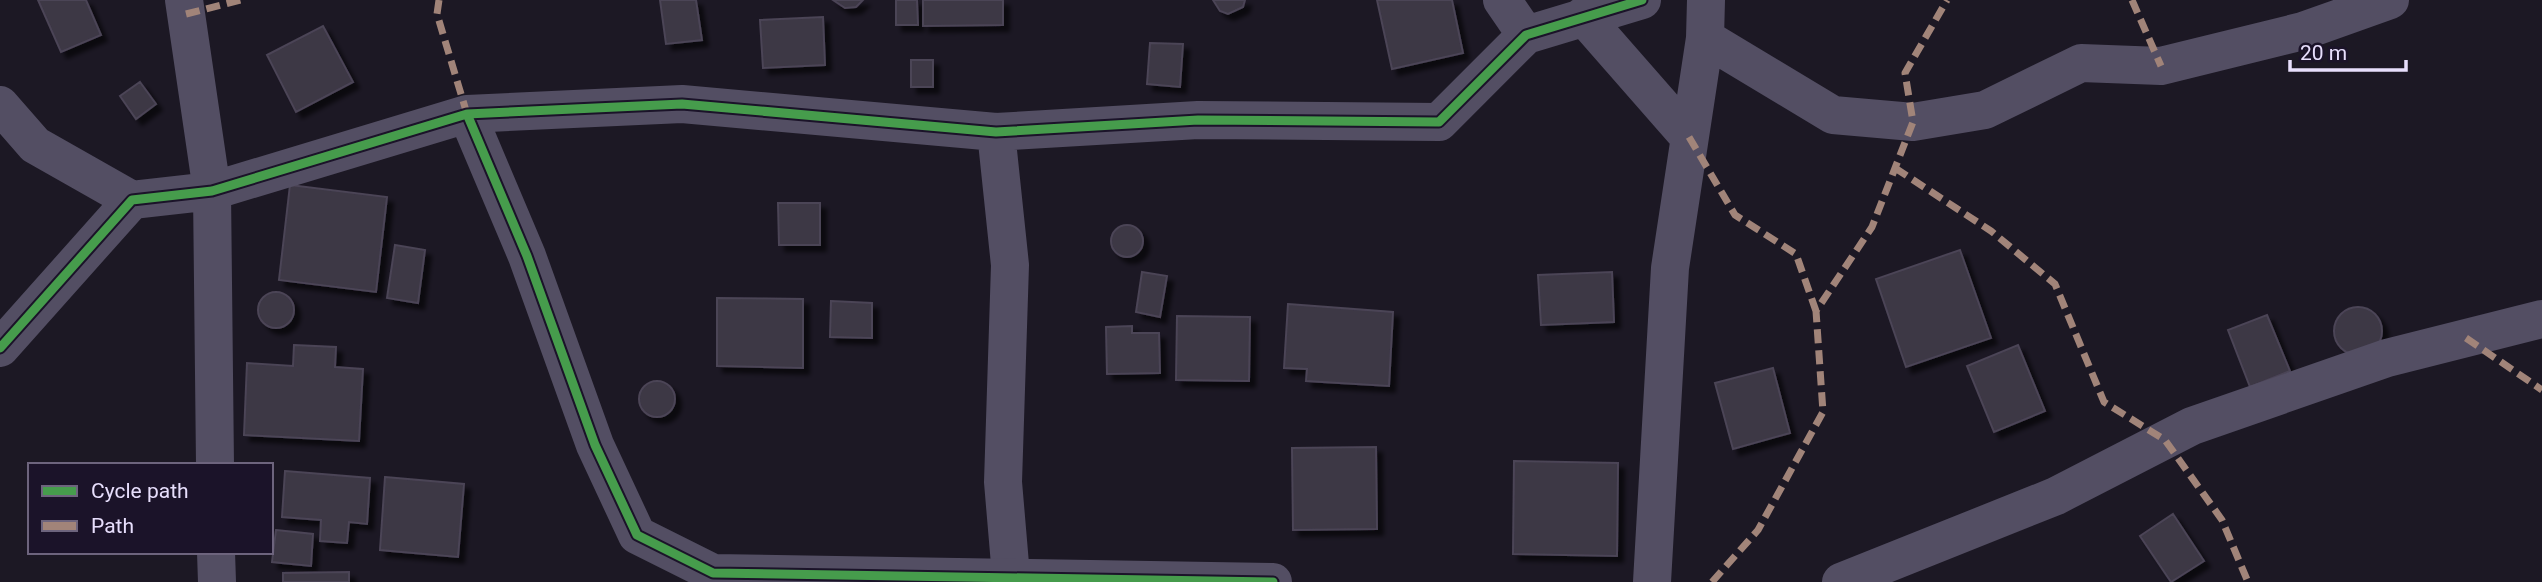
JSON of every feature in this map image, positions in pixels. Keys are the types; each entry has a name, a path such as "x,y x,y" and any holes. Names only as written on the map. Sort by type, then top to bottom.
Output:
{"street":[{"path":"184,0 212,191 215,463"},
{"path":"1502,0 1526,35"},
{"path":"0,105 35,145 132,200 212,191 467,114 682,104 996,132 1198,120 1439,122 1526,35 1642,0"},
{"path":"1652,582 1670,268 1705,38 1706,0"},
{"path":"1705,38 1833,115 1913,122 1984,110 2081,63 2161,66 2303,31 2390,0"},
{"path":"1583,16 1689,137"},
{"path":"467,114 527,256 595,445 637,535 713,573 1273,582"},
{"path":"996,132 1010,265 1003,482 1009,579"},
{"path":"0,348 132,200"},
{"path":"1841,582 2056,496 2192,426 2387,358 2542,319"},
{"path":"216,554 216,582"}],"building":[{"path":"38,0 86,0 101,35 61,52"},
{"path":"660,0 696,0 702,40 666,44"},
{"path":"833,0 863,0 856,7 845,8"},
{"path":"896,0 917,0 918,25 896,25"},
{"path":"923,0 1003,0 1003,25 923,26"},
{"path":"1213,0 1245,0 1243,7 1228,14 1220,11"},
{"path":"1377,0 1452,0 1463,53 1392,69"},
{"path":"823,17 825,65 763,68 760,20"},
{"path":"323,26 353,82 296,112 267,55"},
{"path":"1150,43 1183,44 1180,87 1147,84"},
{"path":"911,60 933,60 933,87 911,87"},
{"path":"140,82 156,104 136,119 120,96"},
{"path":"290,185 387,197 376,292 279,280"},
{"path":"778,203 820,203 820,245 779,245"},
{"path":"1127,225 1138,230 1143,241 1138,252 1127,257 1116,252 1111,241 1116,230"},
{"path":"395,245 425,250 418,303 387,298"},
{"path":"1960,250 1991,338 1906,367 1876,279"},
{"path":"1142,272 1167,276 1160,317 1136,312"},
{"path":"1612,272 1614,322 1541,325 1538,275"},
{"path":"276,292 289,297 294,310 289,323 276,328 263,323 258,310 263,297"},
{"path":"717,298 803,299 803,368 717,366"},
{"path":"831,301 872,303 872,338 830,337"},
{"path":"1288,304 1393,312 1389,386 1306,381 1307,369 1284,368"},
{"path":"2358,307 2375,314 2382,331 2375,348 2358,355 2341,348 2334,331 2341,314"},
{"path":"2267,315 2290,371 2250,387 2228,330"},
{"path":"1177,316 1250,317 1249,381 1176,380"},
{"path":"1132,326 1132,333 1159,333 1160,373 1107,374 1106,327"},
{"path":"294,345 336,347 335,367 363,369 359,441 244,435 247,363 293,366"},
{"path":"2018,345 2045,411 1994,432 1967,366"},
{"path":"1773,368 1790,433 1733,449 1715,383"},
{"path":"657,381 670,386 675,399 670,412 657,417 644,412 639,399 644,386"},
{"path":"1376,447 1377,529 1293,530 1292,448"},
{"path":"1514,461 1618,463 1617,556 1513,554"},
{"path":"285,471 370,478 367,524 349,522 347,543 320,541 321,520 282,517"},
{"path":"385,477 464,484 458,557 380,550"},
{"path":"2173,514 2204,561 2171,582 2140,536"},
{"path":"276,530 313,534 311,566 272,562"},
{"path":"349,572 349,582 283,582 283,573"}],"marked path":[{"path":"186,14 241,0"},
{"path":"439,0 437,14 467,114"},
{"path":"1712,582 1758,530 1823,412 1816,311 1872,227 1913,122 1905,73 1947,0"},
{"path":"2132,0 2161,66"},
{"path":"1689,137 1735,215 1796,254 1816,311"},
{"path":"1895,168 1991,231 2055,284 2104,402 2165,440 2222,520 2248,582"},
{"path":"2466,338 2542,390"}],"cycle path":[{"path":"0,348 132,200 212,191 467,114 682,104 996,132 1198,120 1439,122 1526,35 1642,0"},
{"path":"467,114 527,256 595,445 637,535 713,573 1273,582"}]}
